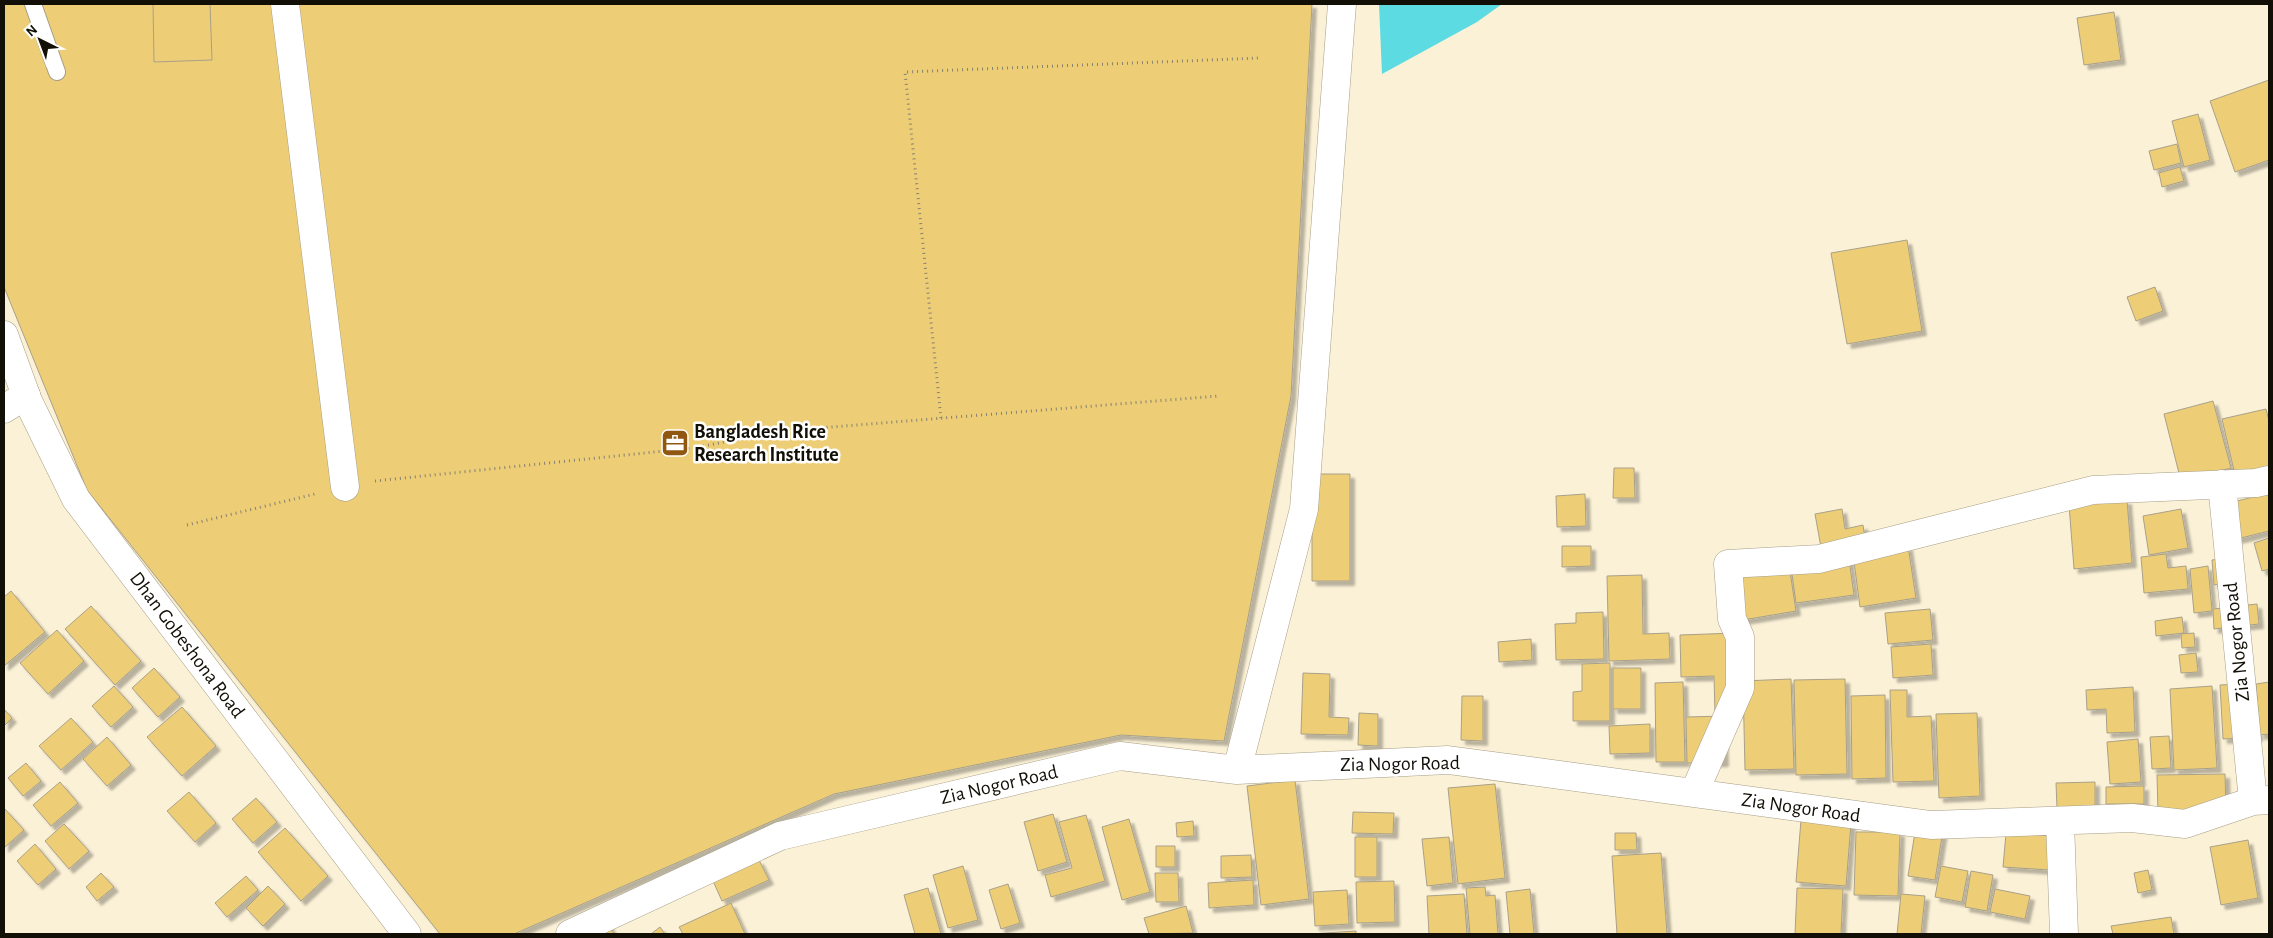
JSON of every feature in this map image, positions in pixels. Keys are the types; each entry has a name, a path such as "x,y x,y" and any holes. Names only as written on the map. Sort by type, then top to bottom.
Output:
{"street":[{"path":"285,4 344,487"},
{"path":"1237,770 1304,509 1342,4"},
{"name":"Dhan Gobeshona Road","path":"4,335 15,402 76,499 407,934"},
{"path":"1694,793 1740,688 1740,637 1732,619 1728,564 1819,559 2093,490 2269,480"},
{"name":"Zia Nogor Road","path":"570,934 780,836 1120,756 1237,770 1448,760 1931,825 2132,818 2185,824 2261,800 2222,484"},
{"path":"2060,821 2064,934"}],"lane":[{"path":"33,4 57,72"}],"path":[{"path":"941,418 905,72 1260,58"},
{"path":"187,525 363,482 693,448 782,431 1218,396"}],"water":[{"path":"1379,4 1502,4 1477,22 1382,74"}],"building":[{"name":"Bangladesh Rice Research Institute","path":"4,4 1312,4 1291,396 1224,741 1121,735 834,794 514,934 440,934 87,490 4,287"},
{"path":"153,4 210,4 212,60 154,62"},
{"path":"2114,12 2121,60 2084,65 2077,18"},
{"path":"2269,80 2269,160 2235,172 2210,101"},
{"path":"2198,114 2210,160 2184,167 2172,121"},
{"path":"2177,144 2181,163 2154,170 2149,151"},
{"path":"2180,167 2184,181 2162,187 2159,173"},
{"path":"1907,240 1922,331 1847,344 1831,253"},
{"path":"2155,287 2163,311 2136,321 2127,297"},
{"path":"2213,401 2231,468 2181,481 2164,414"},
{"path":"2266,409 2269,421 2269,471 2236,479 2222,419"},
{"path":"1614,468 1634,468 1635,498 1613,498"},
{"path":"1312,474 1350,474 1350,581 1312,581"},
{"path":"2269,493 2269,531 2237,539 2229,503"},
{"path":"1585,494 1586,526 1557,527 1556,496"},
{"path":"2127,500 2132,563 2074,569 2069,505"},
{"path":"1842,509 1845,529 1863,525 1866,545 1822,553 1815,514"},
{"path":"2181,509 2188,548 2149,555 2143,516"},
{"path":"2269,538 2269,569 2262,571 2254,543"},
{"path":"1562,546 1591,546 1591,566 1562,567"},
{"path":"1908,546 1916,598 1860,607 1853,554"},
{"path":"2166,554 2168,568 2186,566 2188,589 2144,593 2141,557"},
{"path":"2235,557 2237,582 2214,585 2212,560"},
{"path":"1849,559 1854,595 1796,603 1791,567"},
{"path":"1789,565 1796,611 1737,621 1730,574"},
{"path":"2208,566 2212,611 2194,613 2190,569"},
{"path":"1642,575 1643,634 1669,633 1670,659 1609,661 1607,576"},
{"path":"11,591 45,632 4,666 4,597"},
{"path":"2257,604 2259,624 2214,629 2213,609"},
{"path":"91,606 141,661 115,685 65,629"},
{"path":"1930,609 1933,640 1888,644 1885,613"},
{"path":"1603,612 1604,659 1556,660 1555,624 1576,623 1576,613"},
{"path":"2182,617 2184,633 2156,636 2155,621"},
{"path":"57,630 84,661 48,694 20,663"},
{"path":"1736,633 1738,713 1715,714 1714,676 1681,677 1680,635"},
{"path":"2194,633 2195,647 2182,648 2181,634"},
{"path":"1531,639 1532,660 1499,662 1498,642"},
{"path":"1931,644 1933,675 1893,678 1891,647"},
{"path":"2196,653 2198,672 2181,673 2179,655"},
{"path":"1610,663 1610,721 1573,721 1573,692 1582,691 1582,664"},
{"path":"154,668 180,697 158,717 132,688"},
{"path":"1613,668 1641,668 1641,709 1613,709"},
{"path":"1303,673 1330,674 1329,717 1349,718 1348,735 1301,734"},
{"path":"1791,679 1794,769 1745,770 1743,681"},
{"path":"1845,679 1847,774 1796,775 1794,680"},
{"path":"1683,682 1685,762 1656,762 1655,683"},
{"path":"2269,682 2269,734 2260,735 2256,684"},
{"path":"2255,683 2258,737 2223,739 2220,685"},
{"path":"114,686 133,707 111,727 92,706"},
{"path":"2212,686 2217,768 2174,770 2170,689"},
{"path":"2133,687 2135,732 2107,733 2106,709 2087,710 2086,690"},
{"path":"1890,690 1907,690 1907,717 1931,716 1934,781 1893,782"},
{"path":"1885,695 1886,778 1852,779 1851,696"},
{"path":"1462,696 1483,696 1483,741 1461,740"},
{"path":"182,707 216,746 182,776 147,737"},
{"path":"4,709 12,718 4,726"},
{"path":"1359,713 1378,714 1378,746 1358,745"},
{"path":"1977,713 1980,796 1939,798 1936,714"},
{"path":"1723,716 1724,762 1687,763 1686,717"},
{"path":"71,718 93,742 61,770 39,746"},
{"path":"1650,724 1650,753 1610,754 1609,726"},
{"path":"2169,736 2171,768 2152,769 2150,737"},
{"path":"107,737 131,765 107,786 83,759"},
{"path":"2138,739 2141,782 2110,784 2107,742"},
{"path":"26,763 41,781 23,796 8,778"},
{"path":"2225,774 2226,811 2158,812 2157,775"},
{"path":"1295,780 1309,899 1261,905 1247,786"},
{"path":"60,782 78,803 51,826 33,805"},
{"path":"2095,782 2095,808 2057,808 2056,783"},
{"path":"1495,784 1505,878 1458,884 1448,788"},
{"path":"2144,786 2144,804 2106,804 2106,787"},
{"path":"189,792 216,823 195,842 167,811"},
{"path":"256,798 277,822 253,843 232,819"},
{"path":"4,808 24,830 4,848"},
{"path":"1353,812 1394,813 1393,834 1352,833"},
{"path":"1053,814 1067,862 1038,871 1024,822"},
{"path":"1086,815 1105,881 1051,897 1045,875 1072,868 1059,822"},
{"path":"1129,819 1150,892 1122,900 1102,827"},
{"path":"1801,820 1851,823 1846,886 1796,882"},
{"path":"1193,821 1194,836 1177,837 1176,823"},
{"path":"64,824 89,851 69,869 45,841"},
{"path":"1916,826 1943,830 1935,880 1908,876"},
{"path":"285,828 328,876 301,901 258,852"},
{"path":"1856,832 1900,832 1898,896 1854,895"},
{"path":"1615,833 1636,833 1637,850 1615,850"},
{"path":"2006,833 2053,836 2050,870 2003,867"},
{"path":"1355,837 1377,837 1377,877 1355,877"},
{"path":"1449,837 1453,883 1427,886 1422,839"},
{"path":"2248,840 2258,898 2221,905 2210,847"},
{"path":"35,844 56,869 38,885 17,861"},
{"path":"1156,846 1175,846 1175,867 1156,867"},
{"path":"1661,853 1667,934 1617,934 1612,856"},
{"path":"1251,855 1252,877 1221,878 1221,856"},
{"path":"759,860 769,880 722,901 713,881"},
{"path":"963,866 978,920 948,928 933,875"},
{"path":"1941,866 1968,871 1962,902 1935,897"},
{"path":"2148,870 2152,890 2138,893 2134,873"},
{"path":"1971,871 1993,875 1987,911 1965,907"},
{"path":"101,873 114,887 97,901 86,887"},
{"path":"1155,873 1178,873 1179,902 1156,902"},
{"path":"246,876 258,890 227,917 215,903"},
{"path":"1253,880 1254,905 1209,908 1208,883"},
{"path":"1394,881 1395,922 1357,923 1356,882"},
{"path":"1008,884 1020,923 1001,929 989,890"},
{"path":"268,886 285,904 263,926 246,908"},
{"path":"1485,887 1486,896 1495,895 1498,934 1470,934 1466,888"},
{"path":"928,888 941,934 915,934 904,895"},
{"path":"1797,888 1843,889 1841,934 1795,934"},
{"path":"1530,889 1534,934 1510,934 1506,892"},
{"path":"1995,889 2030,896 2025,919 1990,912"},
{"path":"1347,890 1349,924 1315,926 1313,892"},
{"path":"1464,894 1467,934 1429,934 1427,896"},
{"path":"1901,894 1925,896 1921,934 1897,934"},
{"path":"731,903 745,934 683,934 679,927"},
{"path":"1186,906 1193,933 1149,934 1144,918"},
{"path":"2171,917 2174,934 2113,934 2111,926"},
{"path":"608,923 614,934 587,934"},
{"path":"660,927 665,934 651,934"},
{"path":"1356,931 1356,934 1310,934"}],"place":[{"name":"Bangladesh Rice Research Institute","path":"675,443"}]}
